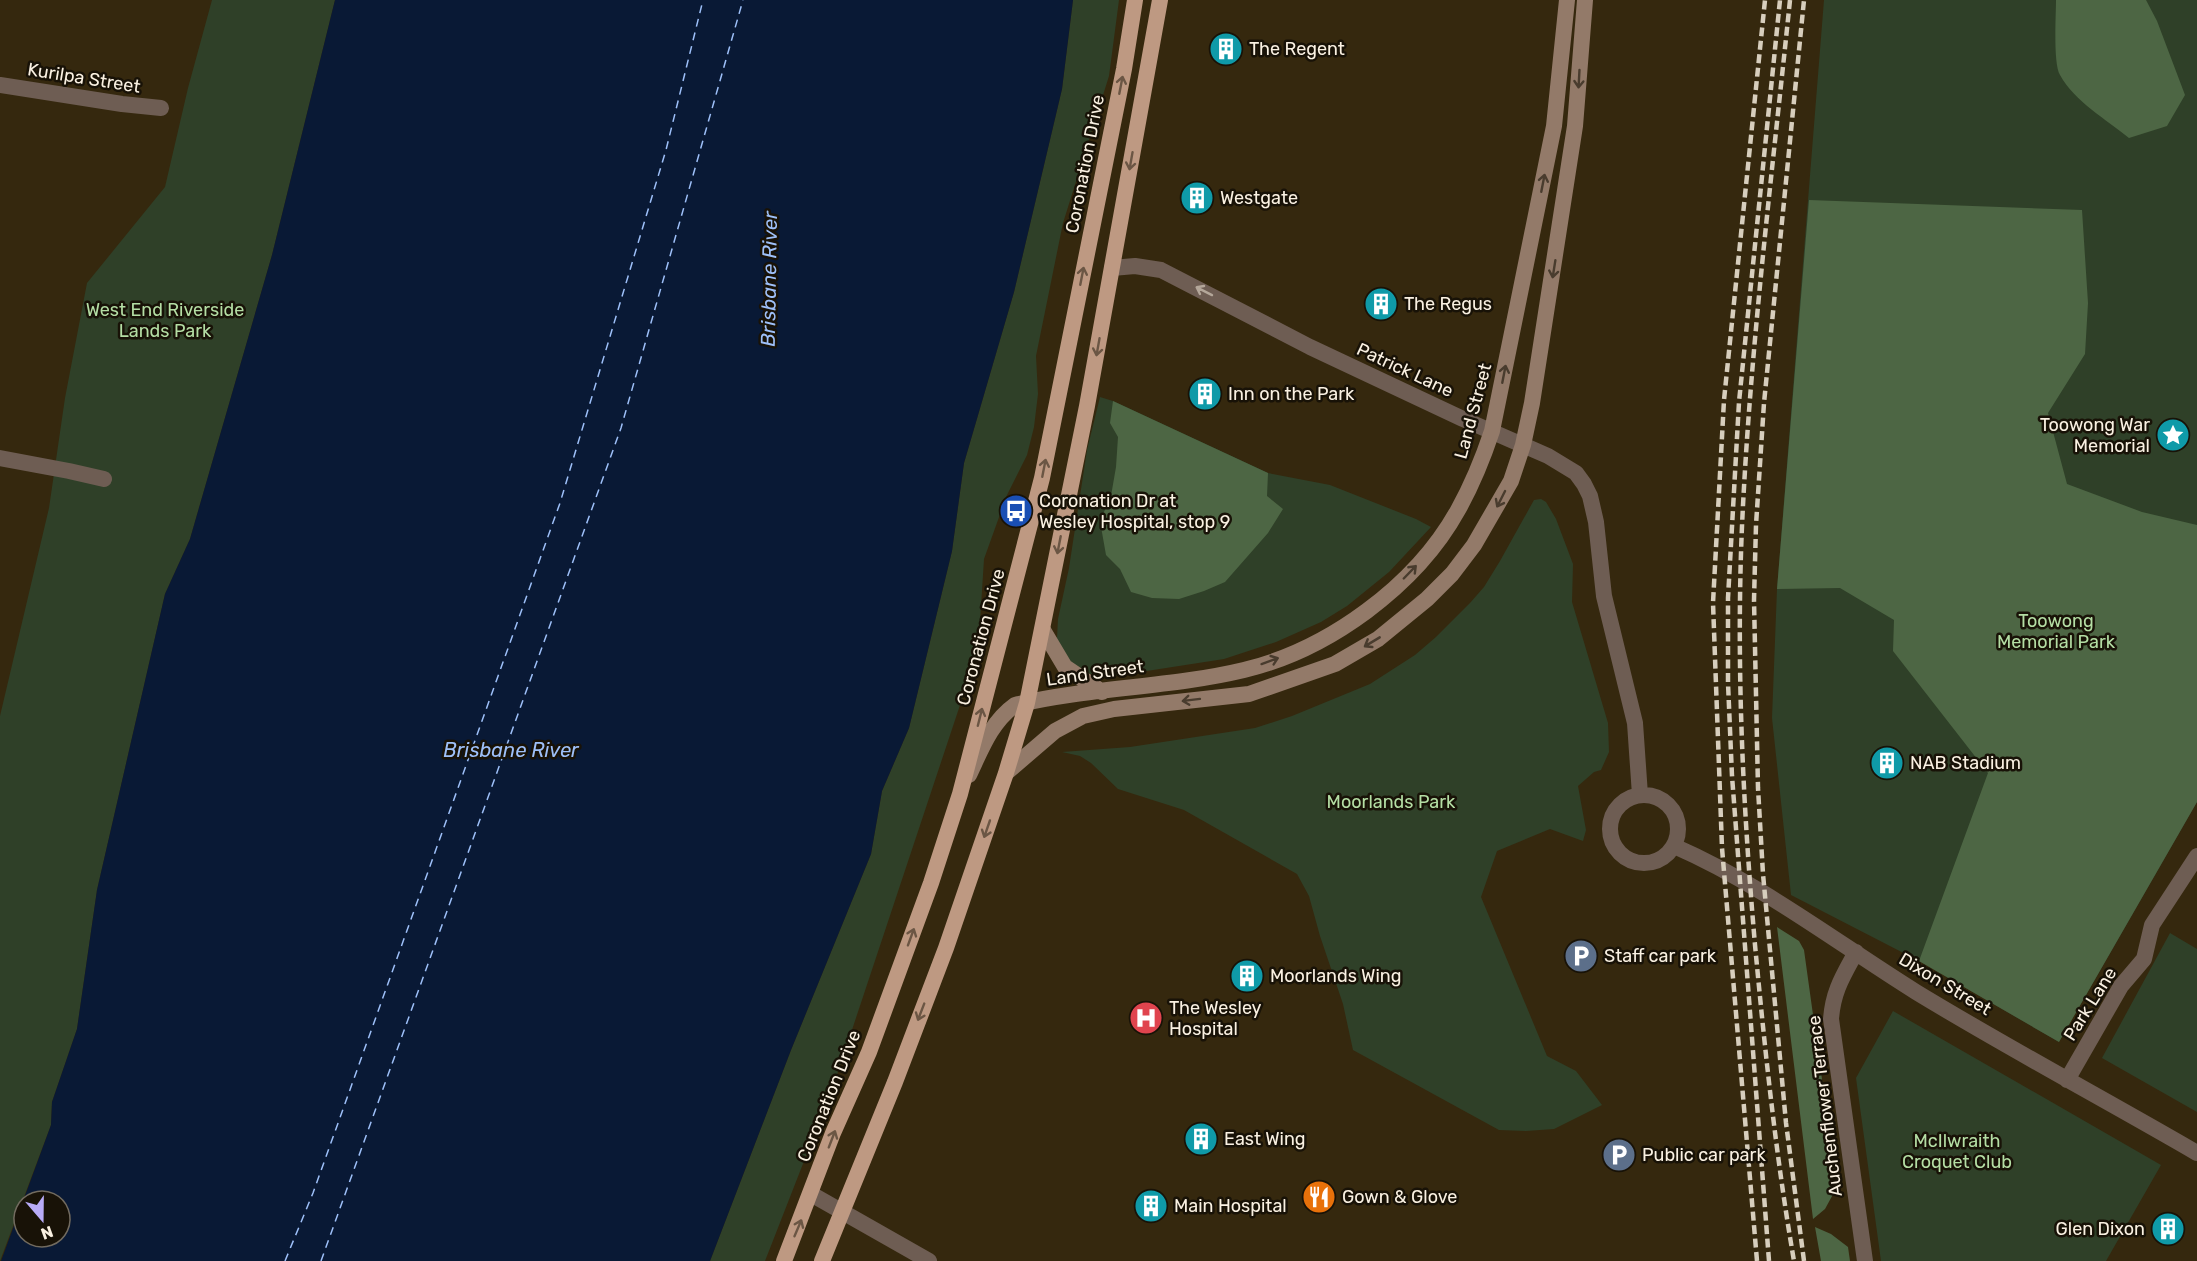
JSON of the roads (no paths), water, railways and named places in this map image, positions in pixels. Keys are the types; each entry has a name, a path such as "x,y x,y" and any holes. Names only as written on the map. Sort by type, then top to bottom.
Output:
{"highway":[{"name":"Coronation Drive","path":"784,1261 833,1133 869,1052 931,883 960,794 1042,478 1124,69 1135,0"},
{"path":"822,1261 946,948 1006,773 1027,703 1112,268 1160,0"}],"main road":[{"name":"Land Street","path":"960,794 983,745 1003,714 1015,705 1245,670 1315,643 1367,611 1412,572 1444,531 1458,511 1477,473 1492,431 1554,126 1568,0"},
{"path":"1006,773 1055,731 1083,716 1114,709 1250,694 1335,664 1378,639 1427,599 1452,574 1474,545 1511,481 1533,403 1575,126 1585,0"},
{"path":"1043,630 1065,667 1102,692"}],"street":[{"name":"Kurilpa Street","path":"0,85 161,108"},
{"name":"Patrick Lane","path":"1112,268 1135,266 1161,270 1310,347 1566,465 1580,478 1590,496 1596,522 1604,596 1635,723 1640,795"},
{"path":"0,458 105,479"},
{"path":"1640,795 1651,795 1661,799 1676,815 1678,837 1674,846 1659,861 1636,863 1626,859 1618,852 1610,832 1614,812 1630,798 1640,795"},
{"name":"Dixon Street","path":"1674,846 1708,862 1783,904 1916,992 2197,1153"},
{"name":"Park Lane","path":"2067,1080 2121,986 2144,959 2152,925 2197,856"},
{"name":"Auchenflower Terrace","path":"1856,952 1837,987 1832,1001 1831,1019 1865,1261"},
{"path":"811,1194 929,1261"}],"water":[{"name":"Brisbane River","path":"335,0 1073,0 1062,89 1014,292 964,463 952,551 909,728 882,791 871,854 791,1050 710,1261 1,1261 12,1231 12,1249 72,1249 72,1189 27,1189 51,1125 52,1102 77,1029 97,890 165,594 190,539 272,255"}],"railway":[{"path":"1757,1261 1722,848 1713,603 1724,400 1765,0"},
{"path":"1769,1261 1732,776 1728,683 1728,598 1739,402 1780,0"},
{"path":"1790,0 1750,394 1740,578 1740,683 1747,841 1755,945 1772,1104 1794,1261"},
{"path":"1804,0 1764,403 1756,525 1754,600 1758,788 1763,874 1786,1123 1804,1261"}],"place":[{"name":"The Regent","path":"1226,49"},
{"name":"Westgate","path":"1197,198"},
{"name":"The Regus","path":"1381,304"},
{"name":"Inn on the Park","path":"1205,394"},
{"name":"Toowong War Memorial","path":"2173,435"},
{"name":"Coronation Dr at Wesley Hospital, stop 9","path":"1016,511"},
{"name":"NAB Stadium","path":"1887,763"},
{"name":"Staff car park","path":"1581,956"},
{"name":"Moorlands Wing","path":"1247,976"},
{"name":"The Wesley Hospital","path":"1146,1018"},
{"name":"East Wing","path":"1201,1139"},
{"name":"Public car park","path":"1619,1155"},
{"name":"Gown & Glove","path":"1319,1197"},
{"name":"Main Hospital","path":"1151,1206"},
{"name":"Glen Dixon","path":"2168,1229"}],"park label":[{"name":"West End Riverside Lands Park","path":"165,320"},
{"name":"Toowong Memorial Park","path":"2056,631"},
{"name":"Moorlands Park","path":"1391,802"},
{"name":"McIlwraith Croquet Club","path":"1957,1151"}]}
